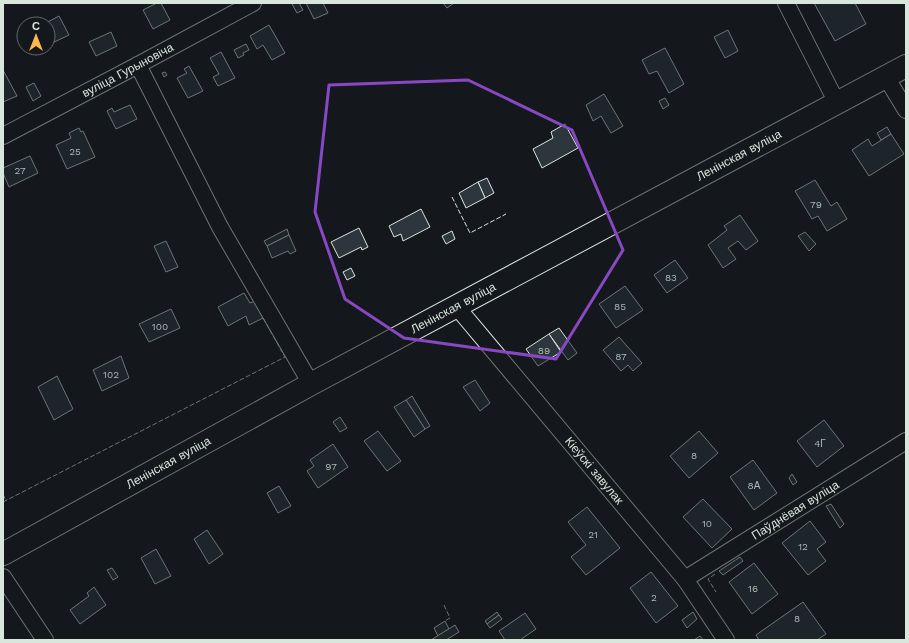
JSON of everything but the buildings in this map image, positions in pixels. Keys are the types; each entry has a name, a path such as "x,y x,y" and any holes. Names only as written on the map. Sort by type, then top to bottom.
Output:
{"main road":[{"name":"Ленінская вуліца","path":"3,554 311,384 906,66"}],"street":[{"name":"вуліца Гурыновіча","path":"3,136 253,3"},
{"path":"786,3 837,103"},
{"path":"138,65 220,227 311,384"},
{"path":"886,77 906,110"},
{"name":"Кіеўскі завулак","path":"456,306 685,579 726,640"},
{"name":"Паўднёвая вуліца","path":"685,579 906,441"},
{"path":"3,576 45,640"}],"highlighted area":[{"path":"468,80 572,130 623,250 556,359 404,338 345,299 315,212 329,85"}],"fence":[{"path":"452,197 470,233 506,214"},
{"path":"3,502 285,357 263,318"},
{"path":"3,494 6,501"},
{"path":"715,574 708,579 716,592"},
{"path":"444,605 450,618 445,621"}]}
